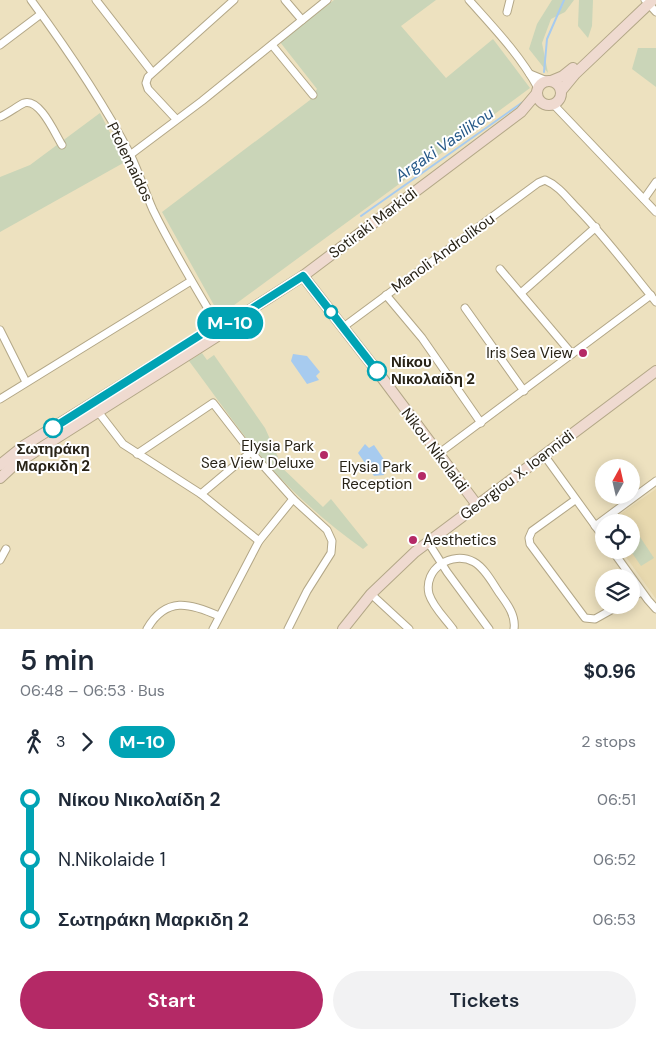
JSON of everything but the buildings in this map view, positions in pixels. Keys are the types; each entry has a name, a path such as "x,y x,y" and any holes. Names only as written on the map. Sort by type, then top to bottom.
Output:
{"street":[{"name":"Ptolemaidos","path":"31,0 80,69 130,155 154,211 191,281 220,329"},
{"path":"96,0 152,72"},
{"path":"176,120 148,90 146,81 152,72 234,0"},
{"path":"285,0 302,20"},
{"path":"130,155 327,0"},
{"path":"469,0 509,44 530,74 539,100 549,104 656,212"},
{"path":"507,12 510,0"},
{"path":"537,90 540,84 563,76 575,67 647,1"},
{"path":"647,1 656,12"},
{"path":"549,104 558,100 561,91 575,74 647,1"},
{"path":"0,45 41,14"},
{"path":"272,45 313,95"},
{"path":"530,74 558,84 561,91"},
{"name":"Sotiraki Markidi","path":"0,465 18,450 216,337 220,329 303,276 521,112 537,90"},
{"path":"0,117 24,103 32,103 39,108 62,145"},
{"name":"Sotiraki Markidi","path":"521,112 549,104"},
{"name":"Manoli Androlikou","path":"342,328 538,183 545,180 552,183 596,227"},
{"path":"644,199 656,182"},
{"path":"521,294 596,227 656,302"},
{"path":"500,269 572,354"},
{"name":"Nikou Nikolaidi","path":"303,276 477,505"},
{"path":"0,399 191,281"},
{"path":"386,295 422,338 482,423"},
{"path":"438,454 651,295"},
{"path":"465,308 524,391"},
{"path":"0,330 26,382"},
{"name":"Georgiou X. Ioannidi","path":"343,629 371,594 400,564 656,372"},
{"path":"137,454 213,403 251,452 292,499 327,530 332,541 330,553 307,591 288,629"},
{"path":"94,408 123,444 202,494 259,541"},
{"name":"Sotiraki Markidi","path":"0,478 14,465 94,408"},
{"path":"202,494 251,452"},
{"path":"544,455 595,526"},
{"path":"612,514 656,482"},
{"path":"213,629 259,541 292,499"},
{"path":"575,500 532,531 529,538 530,544 585,618 595,619 604,614"},
{"path":"428,542 489,629"},
{"path":"0,560 6,549"},
{"path":"453,629 433,604 429,592 429,581 441,563 454,558 463,558 479,565 512,613 515,624 514,629"},
{"path":"618,559 641,592 656,609"},
{"path":"371,594 409,629"},
{"path":"147,629 154,618 162,611 178,605 193,605 219,616"}],"shaded area":[{"path":"656,489 656,599 640,577 640,569 635,569 627,559 640,559 640,514 620,514 635,504 640,504 640,500"}],"green space":[{"path":"334,0 436,0 401,26 446,78 493,39 530,88 226,311 215,307 162,212 310,100 317,89 280,42"},
{"path":"552,0 574,0 565,12 551,19 542,43 548,73 529,49 537,24"},
{"path":"579,0 593,0 592,26 588,38 578,26"},
{"path":"638,48 656,48 656,87 632,69"},
{"path":"100,113 125,162 0,232 0,177 30,165"},
{"path":"202,353 207,360 214,355 265,428 278,457 275,461 323,507 331,499 368,545 363,549 343,534 305,502 273,471 189,361"},
{"path":"640,537 654,558 641,566 636,559 640,559"}],"water":[{"path":"293,354 307,356 320,372 316,376 319,380 307,384 291,361"},
{"path":"365,444 369,448 374,445 385,461 384,475 374,476 358,453"}],"waterway":[{"name":"Argaki Vasilikou","path":"544,72 547,39 564,0"},
{"name":"Argaki Vasilikou","path":"361,216 523,102"}],"bus line":[{"name":"M-10","path":"53,428 208,330 220,329 303,276 377,371"}],"place":[{"name":"Iris Sea View","path":"583,353"},
{"name":"Νίκου Νικολαίδη 2","path":"377,371"},
{"name":"Σωτηράκη Μαρκιδη 2","path":"53,428"},
{"name":"Elysia Park Sea View Deluxe","path":"324,455"},
{"name":"Elysia Park Reception","path":"422,476"},
{"name":"Aesthetics","path":"413,540"}]}
